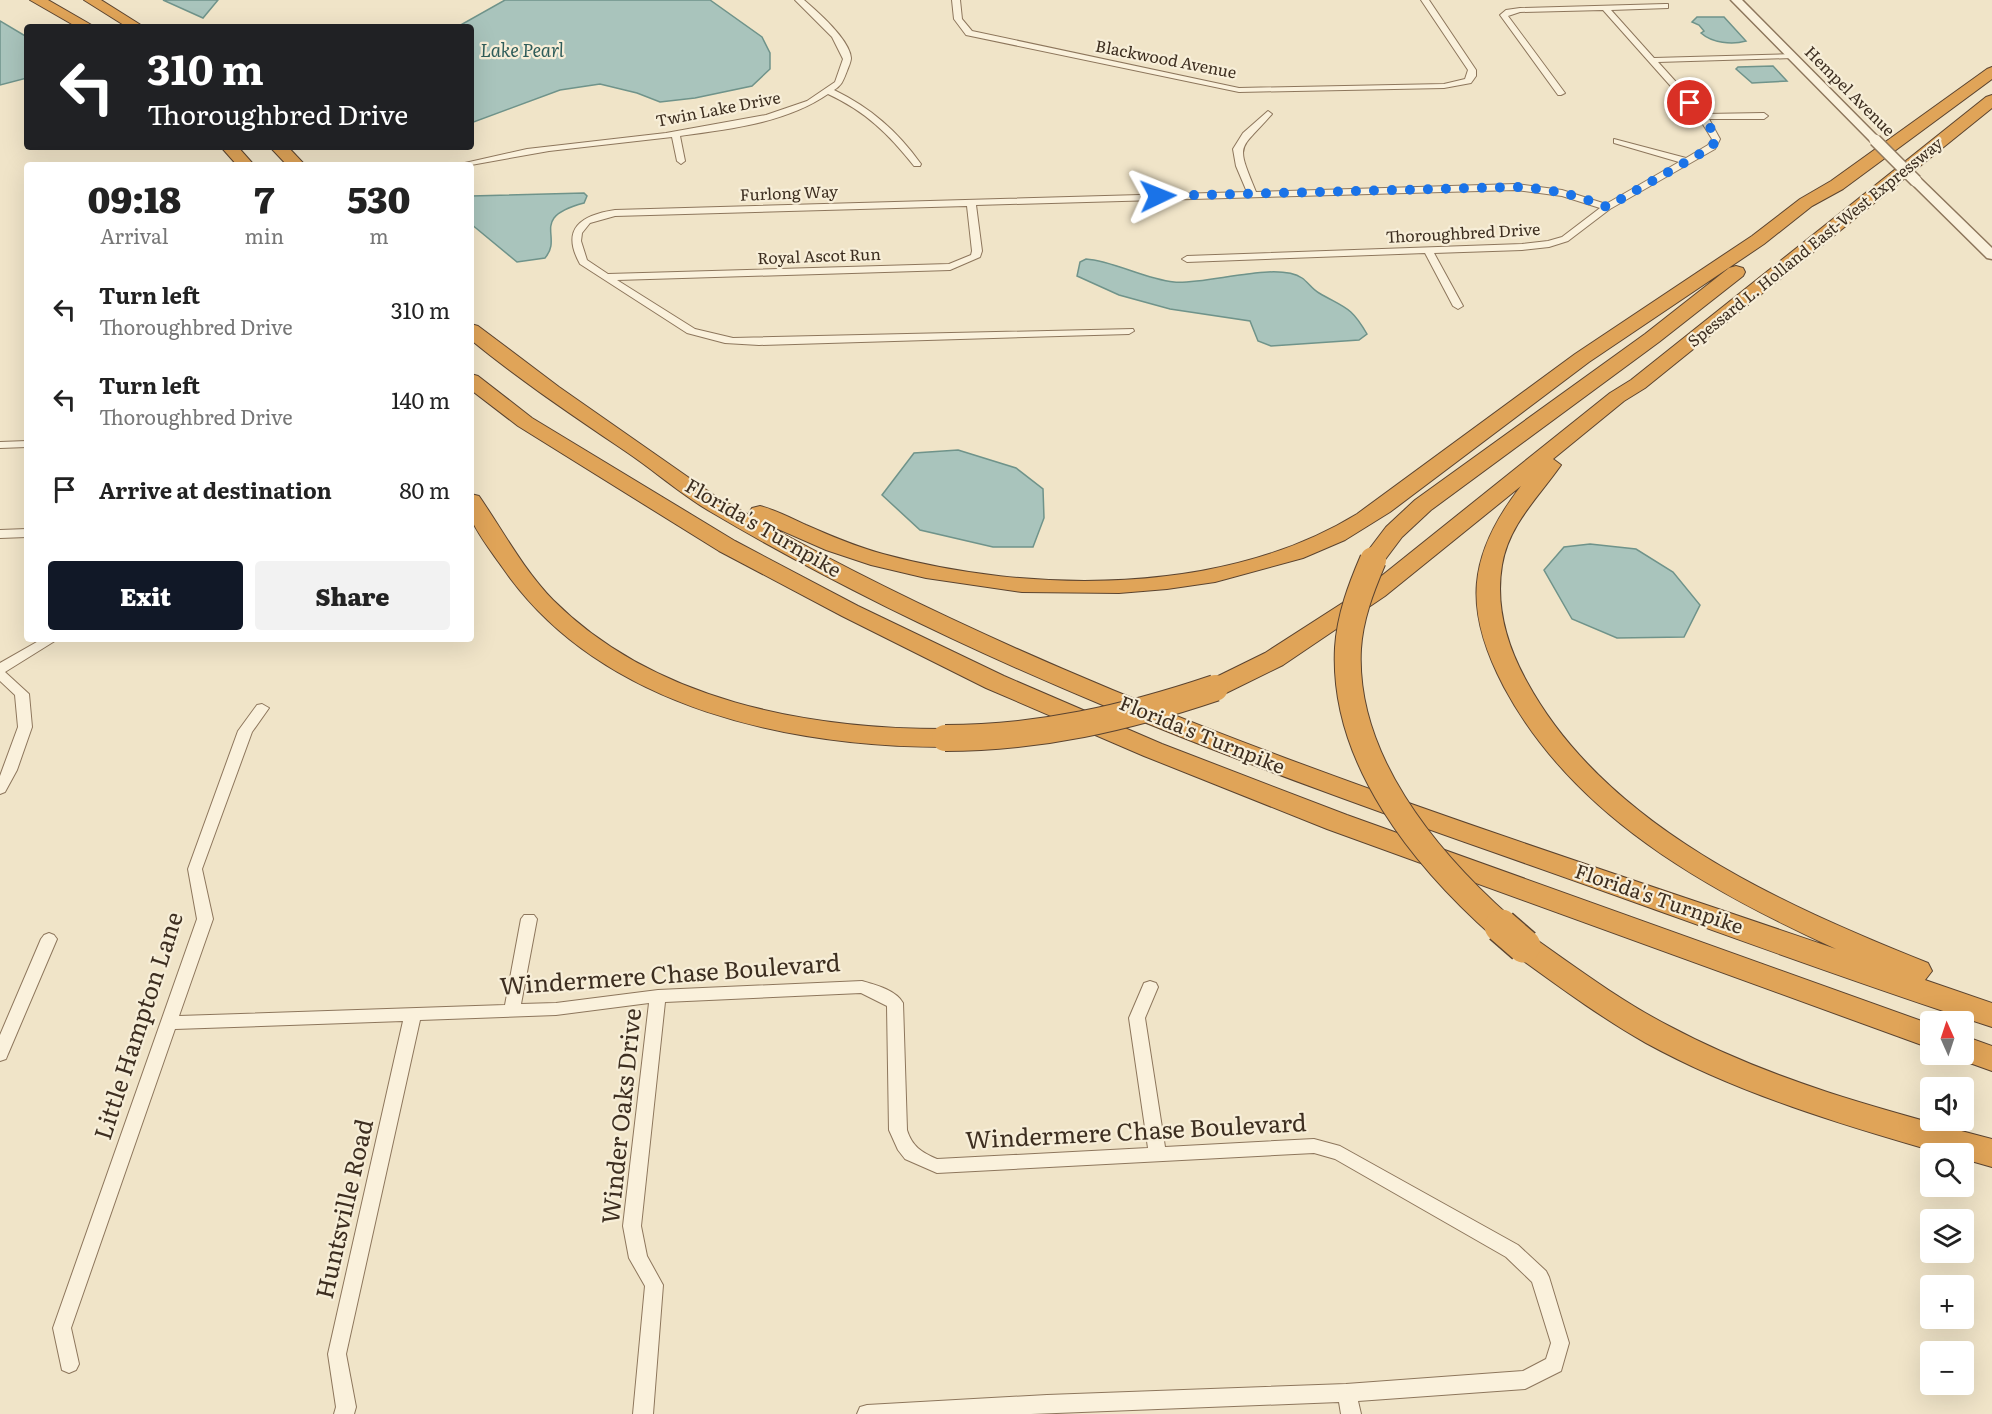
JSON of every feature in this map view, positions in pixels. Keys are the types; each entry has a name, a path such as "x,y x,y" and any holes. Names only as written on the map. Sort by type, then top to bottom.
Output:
{"highway":[{"path":"38,0 82,24"},
{"path":"91,0 133,24"},
{"name":"Spessard L. Holland East-West Expressway","path":"1837,185 1992,72"},
{"name":"Spessard L. Holland East-West Expressway","path":"1638,384 1992,100"},
{"path":"232,150 243,162"},
{"path":"281,150 294,162"},
{"path":"640,451 760,513 816,538 877,559 953,576 1020,586 1093,588 1165,583 1234,571 1296,553 1346,531 1392,500 1568,367 1758,240 1822,191 1837,185"},
{"path":"1837,185 1835,193 1652,338 1423,505 1394,532 1373,561 1360,590 1351,621 1347,660 1353,701 1368,750 1388,792 1419,839 1464,891 1524,946 1605,1003 1677,1045 1779,1089 1886,1124 1992,1153"},
{"name":"Florida's Turnpike","path":"474,332 556,397 640,451 714,504 827,567 934,621 1073,683 1354,794 1992,1015"},
{"name":"Florida's Turnpike","path":"474,382 525,422 727,546 850,611 995,682 1153,750 1337,822 1920,1032"},
{"path":"474,506 515,570 546,606 580,636 622,664 675,690 736,711 802,727 876,737 1011,736 1077,726 1153,709 1215,688 1274,659 1377,591 1617,397 1638,384"},
{"path":"1638,384 1629,398 1563,450 1520,502 1499,536 1490,568 1488,604 1495,642 1511,681 1539,726 1581,773 1625,813 1676,851 1806,924 1882,958 1992,1001"},
{"path":"1974,1052 1992,1059"}],"street":[{"name":"Twin Lake Drive","path":"474,162 548,148 676,136 769,117 799,107 829,91 842,77 848,60 842,44 799,0"},
{"name":"Blackwood Avenue","path":"956,0 960,24 969,33 1239,90 1444,86 1468,81 1472,76 1472,70 1425,0"},
{"name":"Hempel Avenue","path":"1736,0 1992,255"},
{"path":"1560,93 1504,15 1520,10 1665,6"},
{"name":"Thoroughbred Drive","path":"1187,259 1549,244 1565,239 1607,207 1712,147 1716,139 1703,117 1605,8"},
{"path":"1650,57 1789,53"},
{"path":"829,91 871,113 891,130 917,164"},
{"path":"1252,194 1236,154 1237,146 1243,137 1268,114"},
{"path":"1703,117 1764,116"},
{"path":"676,136 681,161"},
{"path":"1617,141 1686,161"},
{"name":"Furlong Way","path":"1129,331 731,342 691,331 583,262 576,251 578,228 584,220 598,215 1516,187 1572,193 1607,207"},
{"name":"Royal Ascot Run","path":"606,277 950,267 975,257 977,251 971,202"},
{"path":"1428,250 1458,306"},
{"path":"0,445 24,444"},
{"path":"0,534 24,533"},
{"path":"0,669 47,642"},
{"path":"0,674 22,694 25,727 10,770 0,789"},
{"name":"Little Hampton Lane","path":"69,1364 62,1328 205,919 195,869 245,732 262,708"},
{"path":"512,1010 529,919"},
{"path":"0,1054 49,939"},
{"name":"Windermere Chase Boulevard","path":"168,1023 556,1009 658,996 862,987 883,995 895,1003 898,1130 903,1145 912,1157 937,1166 1314,1146 1340,1153 1512,1251 1540,1276 1560,1343 1554,1365 1525,1380 1346,1393 1047,1409 867,1414"},
{"path":"1150,987 1137,1018 1158,1154"},
{"name":"Winder Oaks Drive","path":"643,1414 654,1285 638,1258 632,1226 658,996"},
{"name":"Huntsville Road","path":"344,1414 346,1407 337,1354 413,1014"},
{"path":"1346,1393 1351,1414"}],"water":[{"path":"163,0 218,0 203,18"},
{"name":"Lake Pearl","path":"505,0 710,0 762,37 770,53 770,69 752,86 695,98 660,102 637,93 600,84 560,90 474,122 474,24 462,24"},
{"path":"1697,17 1724,17 1746,41 1729,43 1711,39 1701,33 1704,31 1699,25 1692,22"},
{"path":"0,21 24,35 24,79 0,85"},
{"path":"1773,66 1787,81 1752,83 1736,69 1738,67"},
{"path":"584,193 587,196 584,203 567,209 552,221 550,250 545,258 517,262 474,226 474,196"},
{"path":"1086,259 1097,260 1174,282 1259,273 1291,273 1302,278 1317,291 1352,313 1367,334 1359,340 1271,346 1258,341 1250,321 1170,309 1119,295 1077,276 1080,262"},
{"path":"958,450 1016,468 1043,489 1044,518 1033,547 993,547 920,530 882,495 914,453"},
{"path":"1590,544 1636,549 1673,572 1700,605 1684,637 1617,638 1572,619 1544,570 1564,547"}],"route":[{"path":"1158,196 1516,187 1572,193 1607,207 1712,147 1716,139 1712,130 1690,103"}]}
